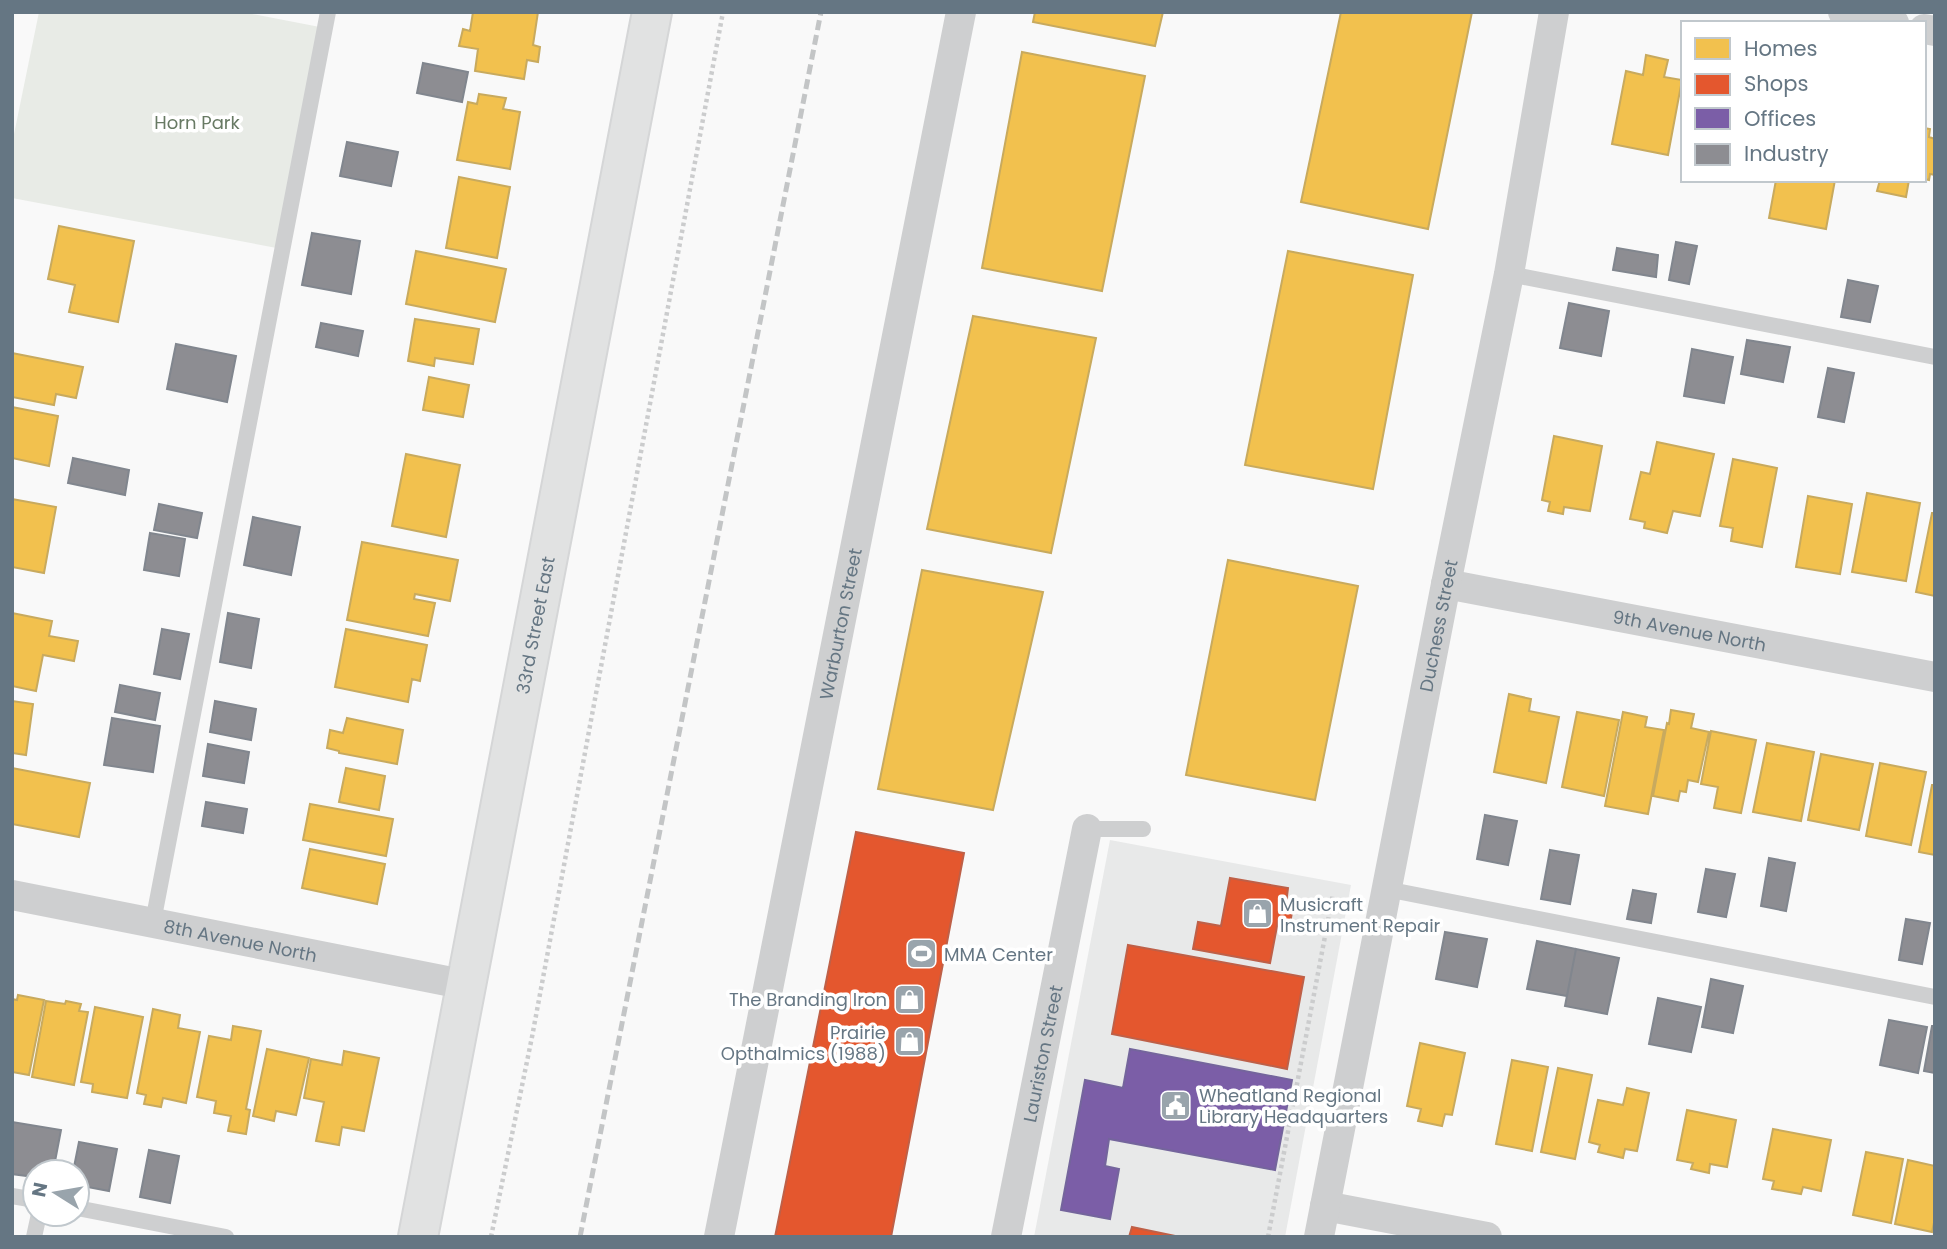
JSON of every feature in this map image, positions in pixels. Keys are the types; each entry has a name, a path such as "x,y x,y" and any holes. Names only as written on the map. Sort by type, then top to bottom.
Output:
{"street":[{"name":"33rd Street East","path":"418,1237 652,12"},
{"name":"Warburton Street","path":"719,1237 961,12"},
{"name":"Duchess Street","path":"1319,1237 1508,274 1554,12"},
{"path":"1843,12 1885,21"},
{"name":"9th Avenue North","path":"1446,584 1935,677"},
{"name":"Lauriston Street","path":"1006,1237 1087,830"},
{"name":"8th Avenue North","path":"12,895 467,985"},
{"path":"1325,1206 1487,1237"}],"lane":[{"path":"153,922 328,12"},
{"path":"1508,274 1935,357"},
{"path":"1087,830 1143,829"},
{"path":"1386,889 1935,997"},
{"path":"91,1211 226,1237"}],"path":[{"path":"491,1237 532,1037 723,12"},
{"path":"1268,1237 1333,894"}],"shaded area":[{"path":"1110,840 1351,885 1285,1237 1034,1237"}],"green space":[{"name":"Horn Park","path":"39,12 242,12 325,28 282,249 12,198 12,144"}],"building: Homes":[{"path":"473,12 538,12 533,45 540,47 538,62 527,60 524,79 475,71 478,49 459,46 463,29 470,31"},
{"path":"1035,12 1163,12 1155,46 1033,22"},
{"path":"1341,12 1472,12 1428,229 1301,202"},
{"path":"1022,52 1145,76 1102,291 982,268"},
{"path":"1646,55 1668,60 1664,77 1681,80 1668,155 1612,144 1626,71 1643,75"},
{"path":"479,94 506,98 503,109 520,112 510,169 457,160 468,102 477,104"},
{"path":"1926,128 1930,129 1929,137 1935,139 1935,175 1930,174 1929,180 1926,179"},
{"path":"459,177 510,187 497,258 446,248"},
{"path":"1776,182 1835,182 1826,229 1769,218"},
{"path":"1879,182 1909,182 1906,197 1877,191"},
{"path":"59,226 134,241 118,322 69,312 75,285 48,279"},
{"path":"416,251 506,269 495,322 406,304"},
{"path":"1288,251 1413,275 1373,489 1245,465"},
{"path":"973,316 1096,338 1051,553 927,529"},
{"path":"415,319 479,329 473,364 435,358 434,366 408,361"},
{"path":"12,353 83,367 76,398 56,394 54,405 12,397"},
{"path":"429,377 469,385 463,417 423,410"},
{"path":"12,407 58,416 49,466 12,458"},
{"path":"1554,436 1602,446 1590,511 1564,507 1563,514 1548,511 1550,502 1542,500"},
{"path":"1657,442 1714,454 1700,516 1673,511 1667,533 1644,528 1645,522 1630,519 1641,472 1650,474"},
{"path":"406,454 460,465 446,537 392,526"},
{"path":"1733,459 1777,468 1762,547 1731,541 1733,528 1720,526"},
{"path":"1867,493 1920,503 1906,581 1852,572"},
{"path":"1808,496 1852,504 1840,574 1796,567"},
{"path":"12,499 56,507 44,573 12,567"},
{"path":"1932,513 1935,513 1935,596 1916,592"},
{"path":"362,542 458,560 450,601 415,594 414,599 435,603 428,636 347,620"},
{"path":"1228,560 1358,586 1315,800 1186,775"},
{"path":"922,570 1043,592 993,810 878,789"},
{"path":"12,613 52,621 49,636 78,641 74,661 43,655 36,691 12,686"},
{"path":"346,629 427,645 420,681 412,679 408,702 335,687"},
{"path":"1509,694 1531,699 1529,711 1559,717 1546,783 1494,772"},
{"path":"12,701 33,704 26,755 12,753"},
{"path":"1671,710 1694,714 1691,728 1709,732 1698,782 1688,780 1686,792 1680,791 1678,801 1653,796"},
{"path":"1577,712 1619,720 1604,796 1562,787"},
{"path":"1623,712 1647,717 1645,727 1664,730 1648,814 1605,806"},
{"path":"347,718 403,730 397,764 339,753 327,748 330,730 343,733"},
{"path":"1711,731 1756,740 1741,813 1714,808 1718,787 1701,784"},
{"path":"1767,743 1814,752 1801,821 1753,812"},
{"path":"1821,754 1873,764 1859,830 1808,820"},
{"path":"1880,763 1926,772 1911,845 1866,836"},
{"path":"12,768 90,783 79,837 12,824"},
{"path":"346,768 385,776 379,810 339,802"},
{"path":"1932,785 1935,785 1935,855 1919,852"},
{"path":"310,804 393,819 386,856 303,840"},
{"path":"310,849 385,864 377,904 302,888"},
{"path":"18,995 44,1000 29,1075 12,1072 12,999 17,1000"},
{"path":"46,1001 81,1004 79,1011 88,1012 74,1085 32,1077"},
{"path":"95,1007 143,1017 127,1098 92,1092 93,1084 81,1082"},
{"path":"153,1009 180,1015 178,1028 200,1032 186,1103 163,1098 161,1107 144,1104 146,1095 137,1093"},
{"path":"233,1026 261,1031 246,1109 250,1110 246,1134 228,1131 231,1116 214,1113 216,1101 197,1097 209,1036 231,1040"},
{"path":"1420,1043 1465,1053 1452,1115 1445,1114 1442,1126 1418,1121 1421,1109 1407,1106"},
{"path":"267,1049 309,1058 296,1115 276,1111 274,1121 253,1116"},
{"path":"344,1051 379,1058 364,1131 342,1127 339,1145 316,1141 324,1102 304,1098 311,1059 342,1065"},
{"path":"1512,1060 1548,1067 1532,1151 1496,1144"},
{"path":"1558,1068 1592,1075 1575,1159 1541,1152"},
{"path":"1627,1088 1649,1093 1637,1151 1625,1149 1623,1158 1598,1152 1600,1145 1589,1142 1598,1100 1623,1105"},
{"path":"1687,1110 1736,1120 1727,1167 1710,1164 1709,1173 1691,1169 1693,1163 1677,1160"},
{"path":"1773,1129 1831,1140 1821,1191 1803,1187 1801,1194 1772,1189 1774,1181 1763,1179"},
{"path":"1866,1152 1903,1159 1891,1223 1853,1215"},
{"path":"1908,1160 1935,1166 1935,1218 1932,1232 1895,1224"}],"building: Shops":[{"path":"856,832 964,853 891,1237 775,1237"},
{"name":"Musicraft Instrument Repair","path":"1230,878 1288,888 1286,904 1293,906 1290,924 1278,921 1270,963 1193,949 1198,922 1221,926"},
{"path":"1128,945 1304,977 1287,1069 1112,1034"},
{"path":"1132,1227 1180,1237 1129,1237"}],"building: Offices":[{"name":"Wheatland Regional Library Headquarters","path":"1130,1049 1292,1080 1275,1170 1109,1139 1105,1166 1119,1169 1110,1219 1061,1210 1085,1080 1123,1088"}],"building: Industry":[{"path":"423,63 468,72 462,102 417,93"},
{"path":"347,142 398,152 391,186 340,176"},
{"path":"312,233 360,241 351,294 302,285"},
{"path":"1676,242 1697,246 1689,284 1669,280"},
{"path":"1617,248 1658,255 1656,277 1613,270"},
{"path":"1848,280 1878,286 1870,322 1841,317"},
{"path":"1569,303 1609,311 1601,356 1560,348"},
{"path":"321,323 363,331 358,356 316,347"},
{"path":"1747,340 1790,347 1783,382 1741,374"},
{"path":"176,344 236,356 227,402 167,389"},
{"path":"1692,349 1733,357 1724,403 1684,396"},
{"path":"1828,368 1854,373 1844,422 1818,417"},
{"path":"73,458 129,470 125,495 68,483"},
{"path":"159,504 202,513 197,538 154,530"},
{"path":"253,517 300,527 291,575 244,565"},
{"path":"150,533 185,539 179,576 144,570"},
{"path":"228,613 259,619 251,668 220,662"},
{"path":"162,629 189,634 180,679 154,674"},
{"path":"120,685 160,693 155,720 115,712"},
{"path":"215,701 256,709 251,740 210,732"},
{"path":"112,718 160,726 153,772 104,765"},
{"path":"208,744 249,752 244,783 203,776"},
{"path":"206,802 247,809 243,833 202,826"},
{"path":"1485,815 1517,821 1508,865 1477,859"},
{"path":"1550,850 1579,855 1570,904 1541,899"},
{"path":"1769,858 1795,863 1786,911 1761,906"},
{"path":"1706,869 1735,874 1726,917 1698,912"},
{"path":"1633,890 1656,894 1651,923 1627,919"},
{"path":"1906,919 1930,923 1922,964 1899,960"},
{"path":"1445,932 1487,939 1477,987 1436,979"},
{"path":"1537,941 1576,949 1567,996 1527,989"},
{"path":"1576,949 1619,958 1607,1014 1565,1006"},
{"path":"1711,979 1743,986 1733,1033 1702,1027"},
{"path":"1658,998 1701,1007 1691,1052 1649,1044"},
{"path":"1889,1020 1927,1027 1918,1073 1880,1065"},
{"path":"1932,1026 1935,1026 1935,1073 1924,1071"},
{"path":"12,1122 61,1130 56,1158 21,1158 21,1175 12,1174"},
{"path":"79,1142 117,1149 109,1191 91,1188 91,1158 76,1158"},
{"path":"149,1150 179,1156 170,1203 140,1197"}],"railway":[{"path":"580,1237 821,12"}],"place":[{"name":"Musicraft Instrument Repair","path":"1257,914"},
{"name":"MMA Center","path":"921,954"},
{"name":"The Branding Iron","path":"910,999"},
{"name":"Prairie Opthalmics (1988)","path":"909,1042"},
{"name":"Wheatland Regional Library Headquarters","path":"1176,1105"}]}
